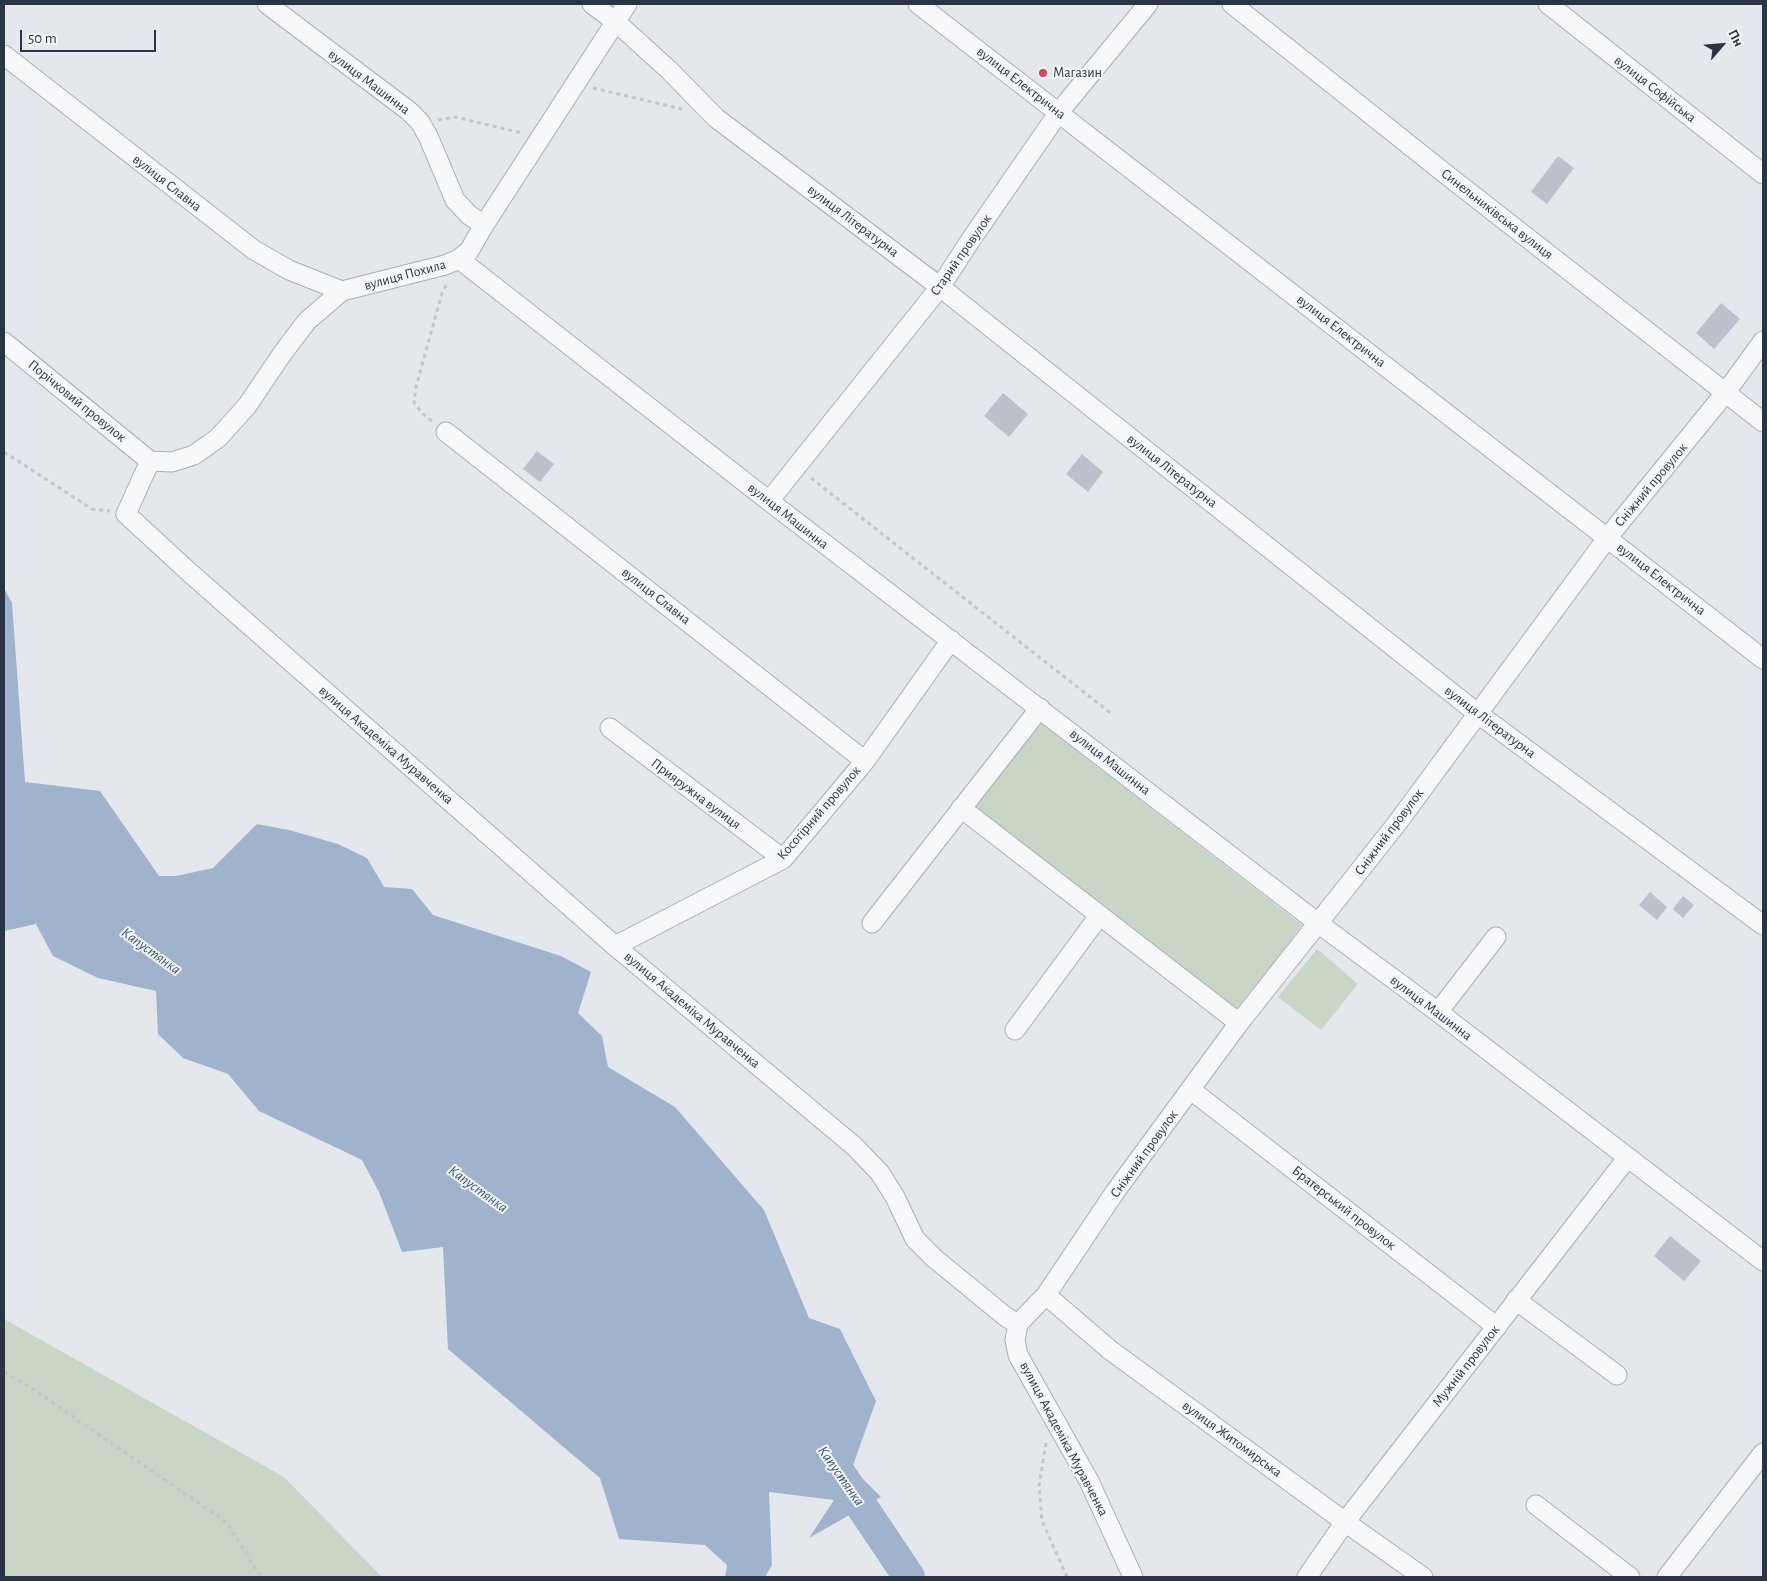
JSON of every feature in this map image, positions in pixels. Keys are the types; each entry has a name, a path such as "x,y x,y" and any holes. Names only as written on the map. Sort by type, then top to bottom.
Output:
{"street":[{"name":"вулиця Машинна","path":"267,4 410,111 428,136 456,200 469,215 484,225"},
{"name":"вулиця Літературна","path":"592,4 616,22 669,70 716,118 940,287 1478,713 1763,925"},
{"name":"вулиця Похила","path":"150,461 172,462 194,455 218,438 247,406 307,321 342,291 445,265 459,260 469,251 627,4"},
{"name":"вулиця Електрична","path":"918,4 1763,659"},
{"name":"Старий провулок","path":"769,501 940,287 1059,112 1148,4"},
{"name":"Синельниківська вулиця","path":"1232,4 1763,422"},
{"name":"вулиця Софійська","path":"1548,4 1763,174"},
{"name":"вулиця Славна","path":"4,55 254,250 288,270 342,291"},
{"name":"вулиця Машинна","path":"459,260 1318,923 1438,1012 1763,1261"},
{"name":"Сніжний провулок","path":"1018,1324 1046,1295 1115,1192 1239,1023 1398,822 1608,537 1726,392 1763,341"},
{"name":"Порічковий провулок","path":"4,342 150,461"},
{"name":"вулиця Славна","path":"446,432 865,760"},
{"path":"130,518 150,461"},
{"name":"вулиця Академіка Муравченка","path":"130,518 616,946 854,1146 880,1173 895,1197 915,1239 934,1258 1006,1317 1018,1324 1015,1340 1018,1355 1089,1482 1133,1577"},
{"name":"Косогірний провулок","path":"616,946 783,859 865,760 951,640"},
{"path":"872,923 1040,708"},
{"name":"Прияружна вулиця","path":"610,728 783,859"},
{"path":"961,808 1239,1023"},
{"path":"1015,1030 1100,916"},
{"path":"1438,1012 1496,937"},
{"name":"Братерський провулок","path":"1190,1090 1497,1327"},
{"name":"Мужній провулок","path":"1307,1577 1345,1522 1628,1157"},
{"name":"вулиця Житомирська","path":"1046,1295 1110,1350 1423,1577"},
{"path":"1516,1300 1618,1375"},
{"path":"1667,1577 1763,1453"},
{"path":"1536,1505 1630,1577"}],"path":[{"path":"575,84 688,111"},
{"path":"420,123 456,117 541,137"},
{"path":"446,432 423,414 414,403 416,388 442,293 459,260"},
{"path":"4,452 92,508 130,518"},
{"path":"796,467 1113,715"},
{"path":"4,1372 226,1522 261,1577"},
{"path":"1051,1412 1039,1486 1042,1522 1067,1577"}],"green space":[{"path":"1037,720 1302,925 1235,1014 971,806"},
{"path":"1317,949 1358,984 1321,1030 1278,997"},
{"path":"4,1319 284,1477 382,1577 4,1577"}],"water":[{"path":"4,588 12,603 25,782 100,791 159,876 176,876 213,868 257,824 289,830 338,844 367,858 384,887 412,889 433,915 561,956 591,972 578,1013 602,1036 608,1067 675,1107 764,1210 809,1318 840,1329 876,1401 852,1468 881,1497 809,1538 834,1500 769,1492 772,1565 765,1577 725,1577 727,1565 705,1545 619,1539 600,1478 448,1349 443,1247 402,1252 379,1192 362,1160 259,1111 228,1074 183,1058 158,1034 156,991 98,978 53,956 36,924 4,931"}],"building":[{"path":"1558,156 1574,168 1547,204 1531,192"},
{"path":"1721,303 1740,319 1714,349 1696,333"},
{"path":"1003,393 1028,414 1009,437 984,416"},
{"path":"537,451 554,464 540,482 523,469"},
{"path":"1082,454 1103,472 1088,492 1066,474"},
{"path":"1650,892 1667,907 1657,920 1639,905"},
{"path":"1683,896 1694,905 1683,918 1673,909"},
{"path":"1670,1236 1701,1261 1684,1281 1654,1256"}],"waterway":[{"name":"Капустянка","path":"838,1471 909,1577"}],"place":[{"name":"Магазин","path":"1043,73"}]}
